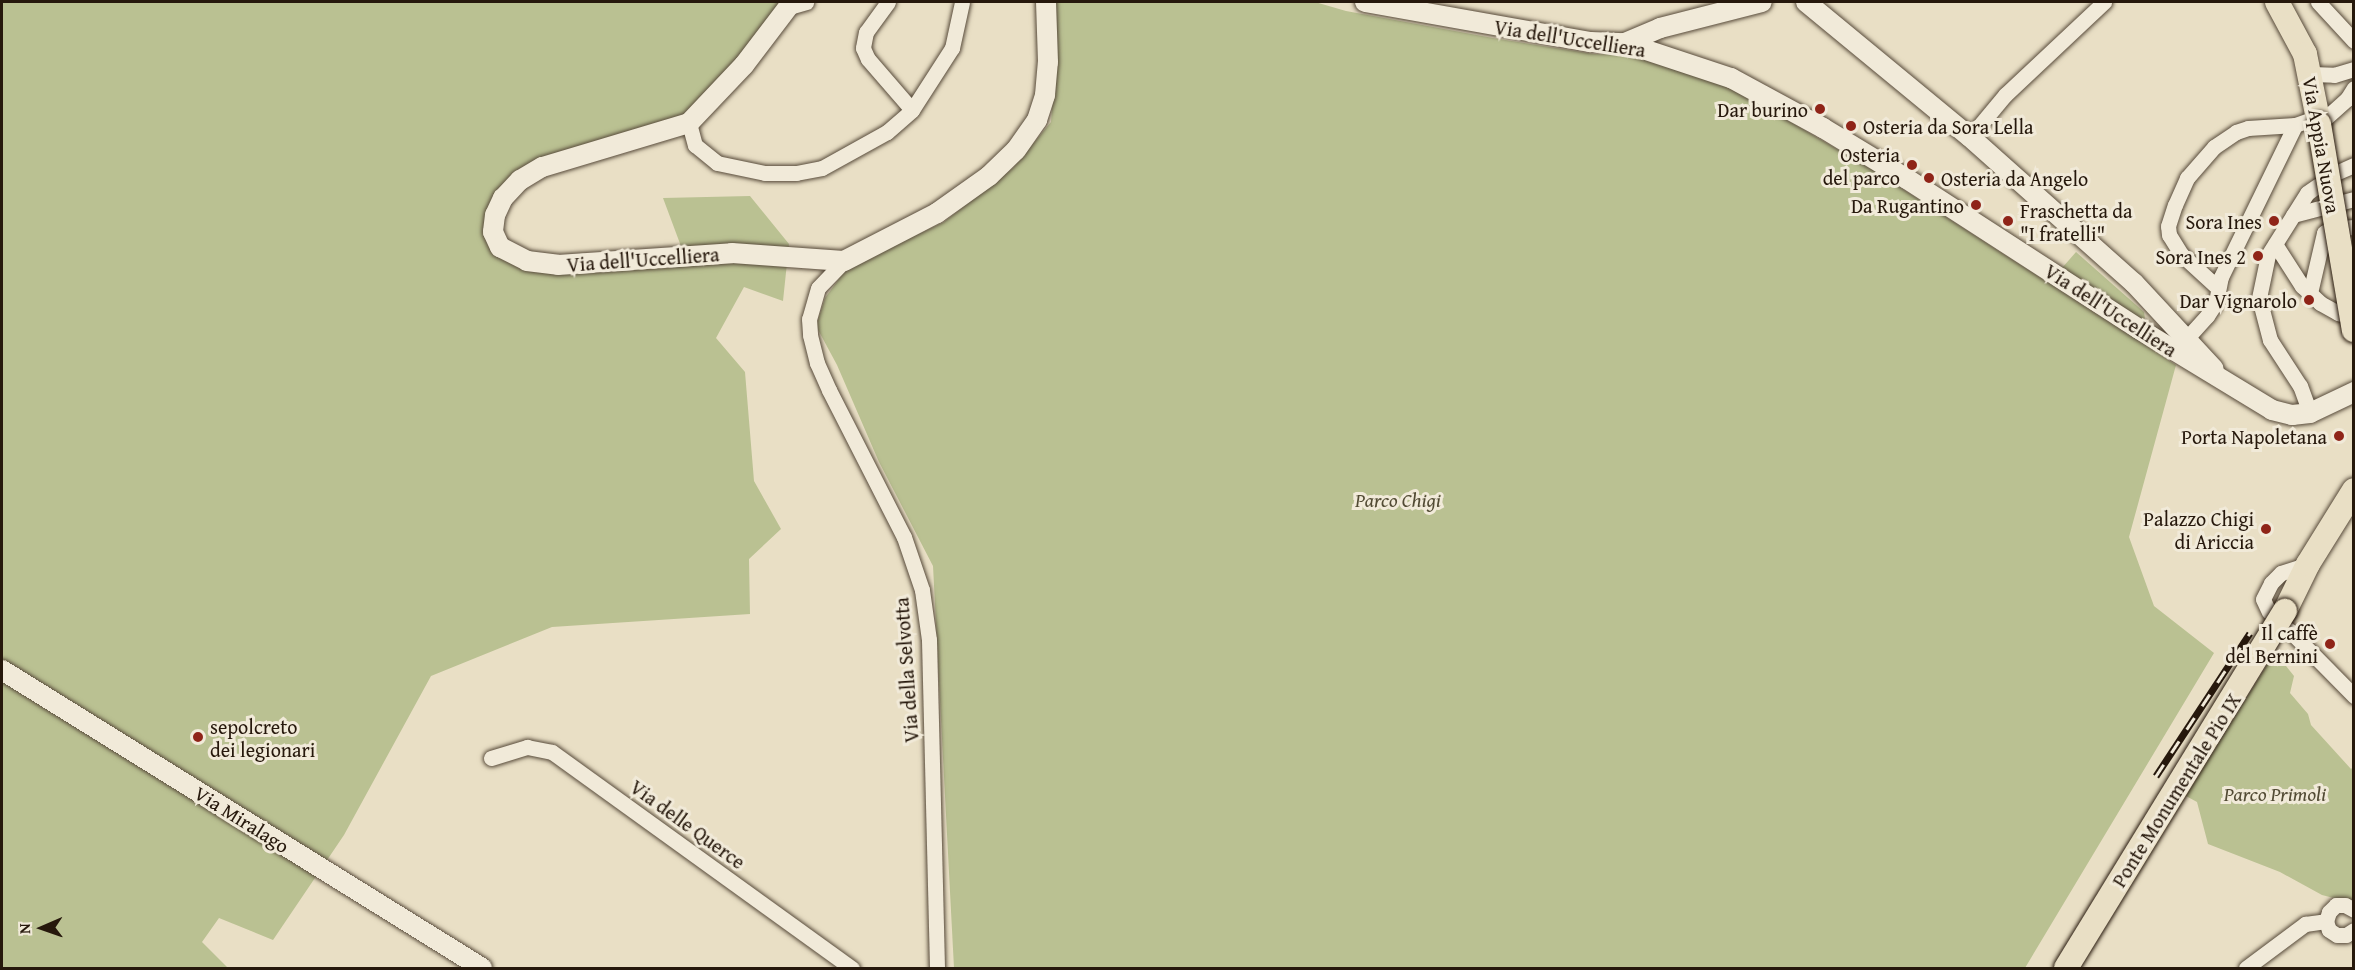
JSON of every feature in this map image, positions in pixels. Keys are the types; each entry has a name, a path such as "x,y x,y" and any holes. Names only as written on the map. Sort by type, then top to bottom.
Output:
{"main road":[{"name":"Via Appia Nuova","path":"2277,2 2305,54 2311,74 2354,330"},
{"path":"2281,618 2308,564 2354,490"},
{"name":"Ponte Monumentale Pio IX","path":"2066,969 2281,618"}],"street":[{"path":"888,2 866,32 863,48 868,59 912,110"},
{"path":"689,123 695,145 717,163 746,171 783,174 822,168 887,132 912,110 952,48 962,2"},
{"path":"844,261 937,213 989,176 1016,150 1037,120 1045,95 1048,62 1046,2"},
{"name":"Via dell'Uccelliera","path":"1365,2 1590,42 1625,43 1731,78 1822,128 2053,272 2139,329 2272,410 2292,415 2310,412"},
{"path":"1625,43 1660,28 1762,2"},
{"path":"1806,2 1970,137 2134,283 2226,382"},
{"path":"1970,137 2005,95 2104,2"},
{"path":"2318,2 2354,41"},
{"name":"Via dell'Uccelliera","path":"795,3 744,65 689,123 535,170 511,188 499,203 492,227 495,239 504,250 520,258 558,265 732,253 844,261"},
{"path":"2311,74 2334,75 2354,69"},
{"path":"2218,288 2177,249 2169,235 2168,226 2187,178 2221,141 2248,128 2319,121 2347,99 2354,88"},
{"path":"2187,338 2216,302 2218,288 2295,125"},
{"path":"2338,172 2354,165"},
{"path":"2317,186 2307,193 2275,244 2262,273 2259,298 2270,339 2300,386 2310,412 2354,392"},
{"path":"2293,215 2354,199"},
{"path":"2310,293 2324,233 2330,229 2352,227 2354,243"},
{"path":"2275,244 2310,293 2327,309 2354,317"},
{"name":"Via della Selvotta","path":"844,261 818,288 809,319 810,335 825,381 904,537 922,590 929,640 938,969"},
{"path":"2139,329 2153,328 2157,317 2155,305"},
{"path":"2281,618 2354,696"},
{"name":"Via Miralago","path":"2,670 482,969"},
{"name":"Via delle Querce","path":"491,758 527,747 552,752 852,969"},
{"path":"2351,937 2333,933 2326,921 2329,912 2336,905 2345,905 2354,910"},
{"path":"2246,969 2305,924 2326,921"}],"green space":[{"path":"2,2 792,2 699,114 535,170 492,227 520,258 685,257 663,198 750,196 789,244 783,301 744,287 716,338 745,372 754,481 781,529 749,559 750,614 552,627 431,676 344,835 273,940 219,918 202,942 228,968 2,968"},
{"name":"Parco Chigi","path":"1055,2 1315,2 1346,11 1493,38 1594,54 1629,55 1732,88 1873,170 2176,365 2129,537 2154,606 2214,653 2025,968 954,968 933,566 879,462 837,365 816,326 825,298 847,268 944,222 1013,168 1051,122 1055,67"},
{"path":"2076,252 2144,312 2145,319 2140,319 2062,268"},
{"name":"Parco Primoli","path":"2275,652 2294,676 2290,693 2308,714 2311,725 2351,769 2353,767 2353,903 2322,895 2280,872 2208,844 2197,802 2186,796"}],"railway":[{"path":"2156,776 2250,633"}],"place":[{"name":"Dar burino","path":"1820,109"},
{"name":"Osteria da Sora Lella","path":"1851,126"},
{"name":"Osteria del parco","path":"1912,165"},
{"name":"Osteria da Angelo","path":"1929,178"},
{"name":"Da Rugantino","path":"1976,205"},
{"name":"Fraschetta da \"I fratelli\"","path":"2008,221"},
{"name":"Sora Ines","path":"2274,221"},
{"name":"Sora Ines 2","path":"2258,256"},
{"name":"Dar Vignarolo","path":"2309,300"},
{"name":"Porta Napoletana","path":"2339,436"},
{"name":"Palazzo Chigi di Ariccia","path":"2266,529"},
{"name":"Il caffè del Bernini","path":"2330,644"},
{"name":"sepolcreto dei legionari","path":"198,737"}]}
